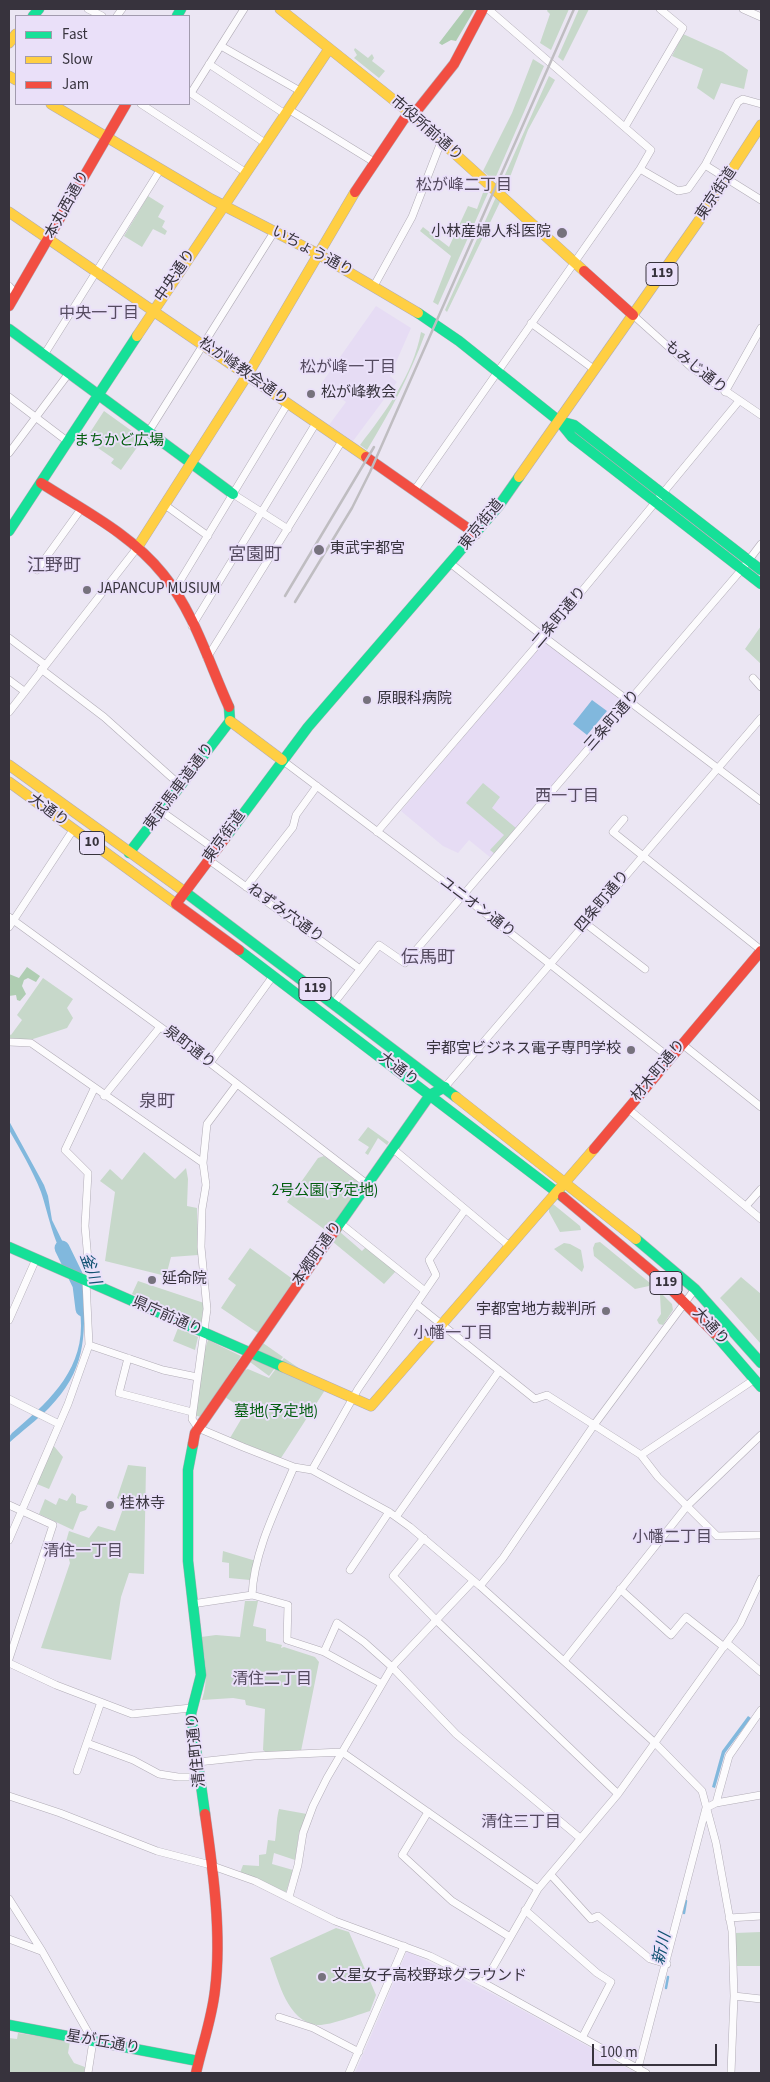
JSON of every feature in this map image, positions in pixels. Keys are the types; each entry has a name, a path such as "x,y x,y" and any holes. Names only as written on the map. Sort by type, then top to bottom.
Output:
{"main road":[{"path":"137,548 248,374 374,162 410,113 419,108 454,64 483,9"},
{"name":"市役所前通り","path":"283,10 410,113 634,314"},
{"name":"中央通り","path":"9,531 222,205 329,49"},
{"name":"いちょう通り","path":"53,105 105,138 222,205 318,254 374,286 435,324 559,420"},
{"name":"本丸西通り","path":"9,306 13,290 49,240 125,105"},
{"name":"東京街道","path":"176,904 282,760 354,673 476,534 595,370 727,179 761,125"},
{"name":"松が峰教会通り","path":"9,212 154,309 476,534"},
{"path":"9,329 234,494"},
{"path":"559,420 574,425 761,570"},
{"path":"559,420 567,433 761,584"},
{"path":"41,483 137,548 162,573 174,591 207,658 231,711 230,721 282,760"},
{"name":"東武馬車道通り","path":"129,853 230,721"},
{"name":"大通り","path":"9,765 185,892 334,1003 567,1181 695,1289 761,1364"},
{"name":"大通り","path":"9,782 273,976 557,1192 686,1301 710,1325 758,1383"},
{"name":"材木町通り","path":"557,1192 761,950"},
{"name":"本郷町通り","path":"249,1353 430,1095 445,1087"},
{"name":"県庁前通り","path":"36,1259 371,1406 557,1192"},
{"path":"9,1247 36,1259"},
{"name":"清住町通り","path":"196,2073 217,1973 212,1866 191,1708 201,1675 188,1561 188,1470 193,1441 198,1428 249,1353"},
{"name":"星が丘通り","path":"9,2026 198,2060"}],"street":[{"path":"88,9 100,15"},
{"path":"244,9 190,93 265,143"},
{"path":"414,491 640,169 651,150 488,9"},
{"path":"625,127 683,28 660,9"},
{"path":"743,9 761,17"},
{"path":"221,46 300,91"},
{"path":"209,64 286,112 374,162"},
{"path":"640,169 678,191 688,189 705,165 738,102 743,99 761,104"},
{"path":"143,105 245,172"},
{"path":"374,286 412,217 441,142"},
{"path":"705,165 761,200"},
{"path":"44,355 160,170"},
{"path":"149,431 274,232"},
{"name":"もみじ通り","path":"634,314 692,368 761,415"},
{"path":"531,323 595,370"},
{"path":"725,392 761,328"},
{"path":"9,453 69,373"},
{"path":"9,397 34,418 67,441"},
{"name":"二条町通り","path":"377,832 544,637 740,401"},
{"path":"174,591 288,403"},
{"path":"192,626 263,513 316,423"},
{"path":"207,658 342,441"},
{"path":"234,494 288,529"},
{"path":"165,505 208,536"},
{"path":"37,570 81,510"},
{"name":"三条町通り","path":"360,969 379,945 405,963 742,570 761,544"},
{"path":"9,712 42,667 137,548"},
{"path":"450,563 629,702 761,800"},
{"path":"9,638 104,717 180,785"},
{"path":"753,678 761,687"},
{"path":"9,680 24,691"},
{"name":"四条町通り","path":"445,1087 760,721"},
{"name":"ユニオン通り","path":"282,760 463,896 670,1058"},
{"path":"246,887 294,827 296,815 317,786"},
{"path":"161,811 216,850"},
{"path":"624,819 613,832 761,950"},
{"path":"9,927 11,918 73,830"},
{"name":"ねずみ穴通り","path":"208,860 360,969"},
{"name":"泉町通り","path":"11,918 210,1063 367,1184"},
{"path":"586,922 645,969"},
{"path":"334,1003 360,969"},
{"path":"210,1063 273,976"},
{"path":"104,1096 160,1027"},
{"path":"9,1042 31,1043 104,1096 203,1163"},
{"path":"682,1044 761,1107"},
{"path":"236,1084 207,1124 203,1163 206,1185 202,1209 201,1247 207,1308 192,1419 198,1428 294,1467 312,1470 393,1515 424,1538 564,1661 654,1742 702,1791 716,1842 730,1918 734,1996 731,2073"},
{"path":"9,1540 59,1424 89,1345 85,1226 88,1173 65,1150 94,1089"},
{"path":"628,1108 761,1219"},
{"path":"392,1148 507,1244"},
{"path":"746,1206 761,1189"},
{"path":"312,1470 351,1400 436,1276 429,1260 465,1210"},
{"path":"340,1223 425,1291"},
{"path":"9,1320 36,1259"},
{"path":"480,1586 503,1558 594,1425 695,1289"},
{"path":"416,1304 535,1399 547,1395 641,1455 686,1506 717,1536 761,1535"},
{"path":"89,1345 163,1370 197,1377"},
{"path":"128,1358 119,1393 192,1412"},
{"path":"350,1570 500,1371"},
{"path":"641,1455 758,1383"},
{"path":"9,1399 59,1424"},
{"path":"564,1661 686,1506 761,1435"},
{"path":"252,1596 253,1576 277,1506 294,1467"},
{"path":"9,1505 53,1525 9,1659"},
{"path":"424,1538 393,1576 437,1621 618,1794"},
{"path":"484,1983 538,1889 551,1876 580,1838 618,1794 740,1624 761,1579"},
{"path":"289,1897 298,1865 303,1833 313,1806 342,1752 392,1667 437,1621 473,1580"},
{"path":"620,1589 671,1635 686,1617 761,1672"},
{"path":"192,1604 252,1596 288,1606 287,1640 324,1652 382,1684"},
{"path":"324,1652 337,1623 364,1642 392,1667 456,1734 580,1838"},
{"path":"9,1663 132,1714 191,1708"},
{"path":"77,1771 101,1702"},
{"path":"716,1803 729,1756 761,1710"},
{"path":"87,1743 133,1760 159,1774 178,1777 199,1777"},
{"path":"198,1762 254,1756 342,1752 538,1889"},
{"path":"9,1796 60,1813 157,1851 212,1866 255,1881 327,1917 404,1946 484,1983 583,2036 642,2071 706,1808 716,1803 761,1795"},
{"path":"428,1812 402,1855 452,1901 510,1937"},
{"path":"551,1876 591,1919 598,1916 650,1958 667,1964"},
{"path":"9,1899 42,1951 93,2041 88,2073"},
{"path":"525,1910 596,1973 611,1982 583,2036"},
{"path":"730,1918 761,1916"},
{"path":"9,1939 42,1951"},
{"path":"349,2073 404,1946"},
{"path":"734,1996 761,1999"},
{"path":"279,2017 314,2028 359,2052"}],"shaded area":[{"path":"376,306 411,328 390,376 397,382 353,441 329,425 346,402 321,384"},
{"path":"547,642 623,702 623,706 491,858 469,840 458,853 443,846 401,811 542,643"},
{"path":"407,1951 493,1994 636,2073 355,2073"}],"green space":[{"path":"465,9 475,9 456,41 451,40 442,45 439,43"},
{"path":"548,9 569,9 551,50 540,43 550,14 547,11"},
{"path":"579,9 589,9 563,61 558,57"},
{"path":"683,34 723,52 748,70 744,89 721,83 714,100 697,88 703,69 672,56"},
{"path":"355,48 368,58 372,54 374,58 372,61 385,71 379,78 354,58 357,55 354,50"},
{"path":"533,59 544,66 494,181 483,171 512,113"},
{"path":"549,76 555,80 528,130 505,190 500,186"},
{"path":"484,190 488,193 438,305 433,302 451,256 420,231 423,227 449,247 468,206 477,209"},
{"path":"148,196 164,206 158,217 165,221 162,227 167,231 165,235 153,229 142,247 124,236"},
{"path":"496,197 500,202 447,312 445,310"},
{"path":"421,332 425,334 413,364 392,407 367,450 360,445 389,406 405,378 412,363"},
{"name":"まちかど広場","path":"104,411 143,439 121,470 111,463 114,459 98,448 101,443 89,434"},
{"path":"761,626 761,664 745,649"},
{"path":"483,783 500,797 492,808 516,828 495,854 490,850 504,835 466,803"},
{"path":"27,967 40,976 36,982 28,978 24,980 22,986 26,994 20,1001 17,1000 16,995 9,996 9,974 19,978"},
{"path":"43,978 73,999 67,1008 73,1018 67,1028 30,1040 9,1039 9,1034 11,1035 22,1020 17,1015"},
{"path":"368,1127 389,1142 387,1145 378,1138 368,1155 365,1153 369,1147 358,1140"},
{"path":"144,1152 175,1179 186,1168 188,1179 187,1206 197,1208 198,1255 171,1257 166,1276 105,1261 115,1192 100,1181 110,1169 122,1180"},
{"name":"2号公園(予定地)","path":"324,1156 358,1182 359,1189 328,1232 287,1202 318,1158"},
{"path":"553,1204 580,1226 581,1230 560,1232 549,1212 549,1205"},
{"path":"340,1232 362,1251 366,1247 396,1271 384,1284 333,1242"},
{"path":"600,1242 650,1283 649,1286 635,1289 594,1256 593,1248 595,1243"},
{"path":"564,1243 581,1250 584,1267 582,1272 554,1249"},
{"path":"250,1248 294,1280 258,1333 221,1308 236,1285 228,1279"},
{"path":"741,1277 761,1294 761,1344 720,1298"},
{"path":"138,1281 204,1303 201,1326 132,1294"},
{"path":"662,1294 672,1304 673,1310 663,1325 659,1324 657,1320 661,1314 660,1295"},
{"path":"178,1328 198,1337 195,1350 173,1341"},
{"path":"208,1340 241,1356 201,1417 194,1415"},
{"path":"263,1343 283,1357 269,1376 250,1362"},
{"name":"墓地(予定地)","path":"284,1358 327,1387 281,1458 230,1438 246,1411 225,1397 243,1371 248,1369 269,1378"},
{"path":"53,1445 63,1457 49,1489 37,1484"},
{"path":"128,1465 146,1467 144,1574 129,1573 121,1597 111,1660 41,1648 70,1563 65,1545 69,1531 89,1538 98,1526 115,1531 125,1503 117,1498"},
{"path":"72,1493 76,1496 76,1503 88,1506 86,1510 80,1512 73,1530 39,1514 45,1499 56,1505 59,1498 67,1501"},
{"path":"223,1551 256,1561 250,1580 229,1578 229,1563 222,1562"},
{"path":"245,1601 258,1601 253,1626 266,1629 266,1641 282,1645 281,1648 284,1647 315,1657 319,1662 301,1751 267,1753 263,1750 265,1709 246,1705 245,1700 233,1698 202,1700 206,1676 201,1637 216,1635 240,1637"},
{"path":"279,1809 307,1814 299,1833 295,1860 274,1853 272,1864 293,1870 286,1892 240,1873 243,1865 259,1866 259,1855 266,1854 268,1840 275,1841"},
{"name":"文星女子高校野球グラウンド","path":"336,1928 349,1932 376,1995 370,2011 336,2022 317,2025 307,2022 291,2008 281,1989 270,1958"},
{"path":"761,1932 761,1966 736,1966 735,1933"},
{"path":"18,2033 70,2041 68,2053 74,2063 85,2067 84,2073 9,2073 9,2038 17,2039"}],"water":[{"path":"592,700 607,711 587,735 573,724"},
{"path":"9,1121 44,1185 52,1220 76,1269 69,1264 58,1246 41,1192 9,1130"},
{"path":"78,1288 83,1290 83,1339 81,1353 70,1381 49,1408 9,1443 9,1437 12,1433 37,1411 59,1387 75,1359 81,1326"},
{"path":"748,1716 751,1718 725,1753 715,1788 712,1787 722,1751"}],"waterway":[{"name":"釜川","path":"62,1248 80,1285 83,1309"},
{"name":"新川","path":"684,1913 686,1901"},
{"name":"新川","path":"666,1988 668,1977"}],"railway":[{"path":"295,602 352,508 370,472 574,9"},
{"path":"285,596 374,447"}],"traffic: fast":[{"path":"34,15 39,9"},
{"path":"178,15 181,9"},
{"path":"418,313 459,341 559,421 572,437 761,584"},
{"path":"9,329 233,494"},
{"path":"9,531 137,336"},
{"path":"559,421 574,425 761,570"},
{"path":"226,837 308,727 498,507 519,477"},
{"path":"129,853 230,721 229,707"},
{"path":"185,892 456,1097"},
{"path":"239,950 563,1197"},
{"path":"336,1229 430,1095 445,1087"},
{"path":"636,1239 695,1289 761,1363"},
{"path":"9,1247 283,1367"},
{"path":"715,1334 761,1387"},
{"path":"193,1444 188,1470 188,1561 201,1675 191,1714 205,1814"},
{"path":"9,2025 198,2061"}],"traffic: slow":[{"path":"280,9 410,113 584,271"},
{"path":"9,43 15,35"},
{"path":"137,336 329,49"},
{"path":"9,76 15,79"},
{"path":"53,105 211,199 318,254 418,313"},
{"path":"519,477 700,219 761,125"},
{"path":"137,548 248,374 355,192"},
{"path":"9,212 366,457"},
{"path":"230,721 282,760"},
{"path":"9,765 185,892"},
{"path":"9,782 176,904"},
{"path":"456,1097 636,1239"},
{"path":"283,1367 371,1406 594,1149"}],"traffic: jam":[{"path":"355,192 404,119 419,108 454,64 483,9"},
{"path":"9,306 125,105"},
{"path":"584,271 633,315"},
{"path":"366,457 476,534"},
{"path":"41,483 90,513 121,535 163,574 184,605 192,621 229,707"},
{"path":"226,837 176,904 239,950"},
{"path":"594,1149 761,951"},
{"path":"563,1197 662,1280 715,1334"},
{"path":"193,1444 195,1433 336,1229"},
{"path":"196,2073 212,2011 218,1947 216,1902 205,1814"}],"place":[{"name":"小林産婦人科医院","path":"562,233"},
{"name":"松が峰教会","path":"311,394"},
{"name":"東武宇都宮","path":"319,550"},
{"name":"JAPANCUP MUSIUM","path":"87,590"},
{"name":"原眼科病院","path":"367,700"},
{"name":"宇都宮ビジネス電子専門学校","path":"631,1050"},
{"name":"延命院","path":"152,1280"},
{"name":"宇都宮地方裁判所","path":"606,1311"},
{"name":"桂林寺","path":"110,1505"},
{"name":"文星女子高校野球グラウンド","path":"322,1977"}],"district":[{"name":"松が峰二丁目","path":"464,186"},
{"name":"中央一丁目","path":"99,314"},
{"name":"松が峰一丁目","path":"348,368"},
{"name":"宮園町","path":"255,556"},
{"name":"江野町","path":"54,567"},
{"name":"西一丁目","path":"567,797"},
{"name":"伝馬町","path":"428,959"},
{"name":"泉町","path":"157,1103"},
{"name":"小幡一丁目","path":"453,1334"},
{"name":"小幡二丁目","path":"672,1538"},
{"name":"清住一丁目","path":"83,1552"},
{"name":"清住二丁目","path":"272,1680"},
{"name":"清住三丁目","path":"521,1823"}]}
